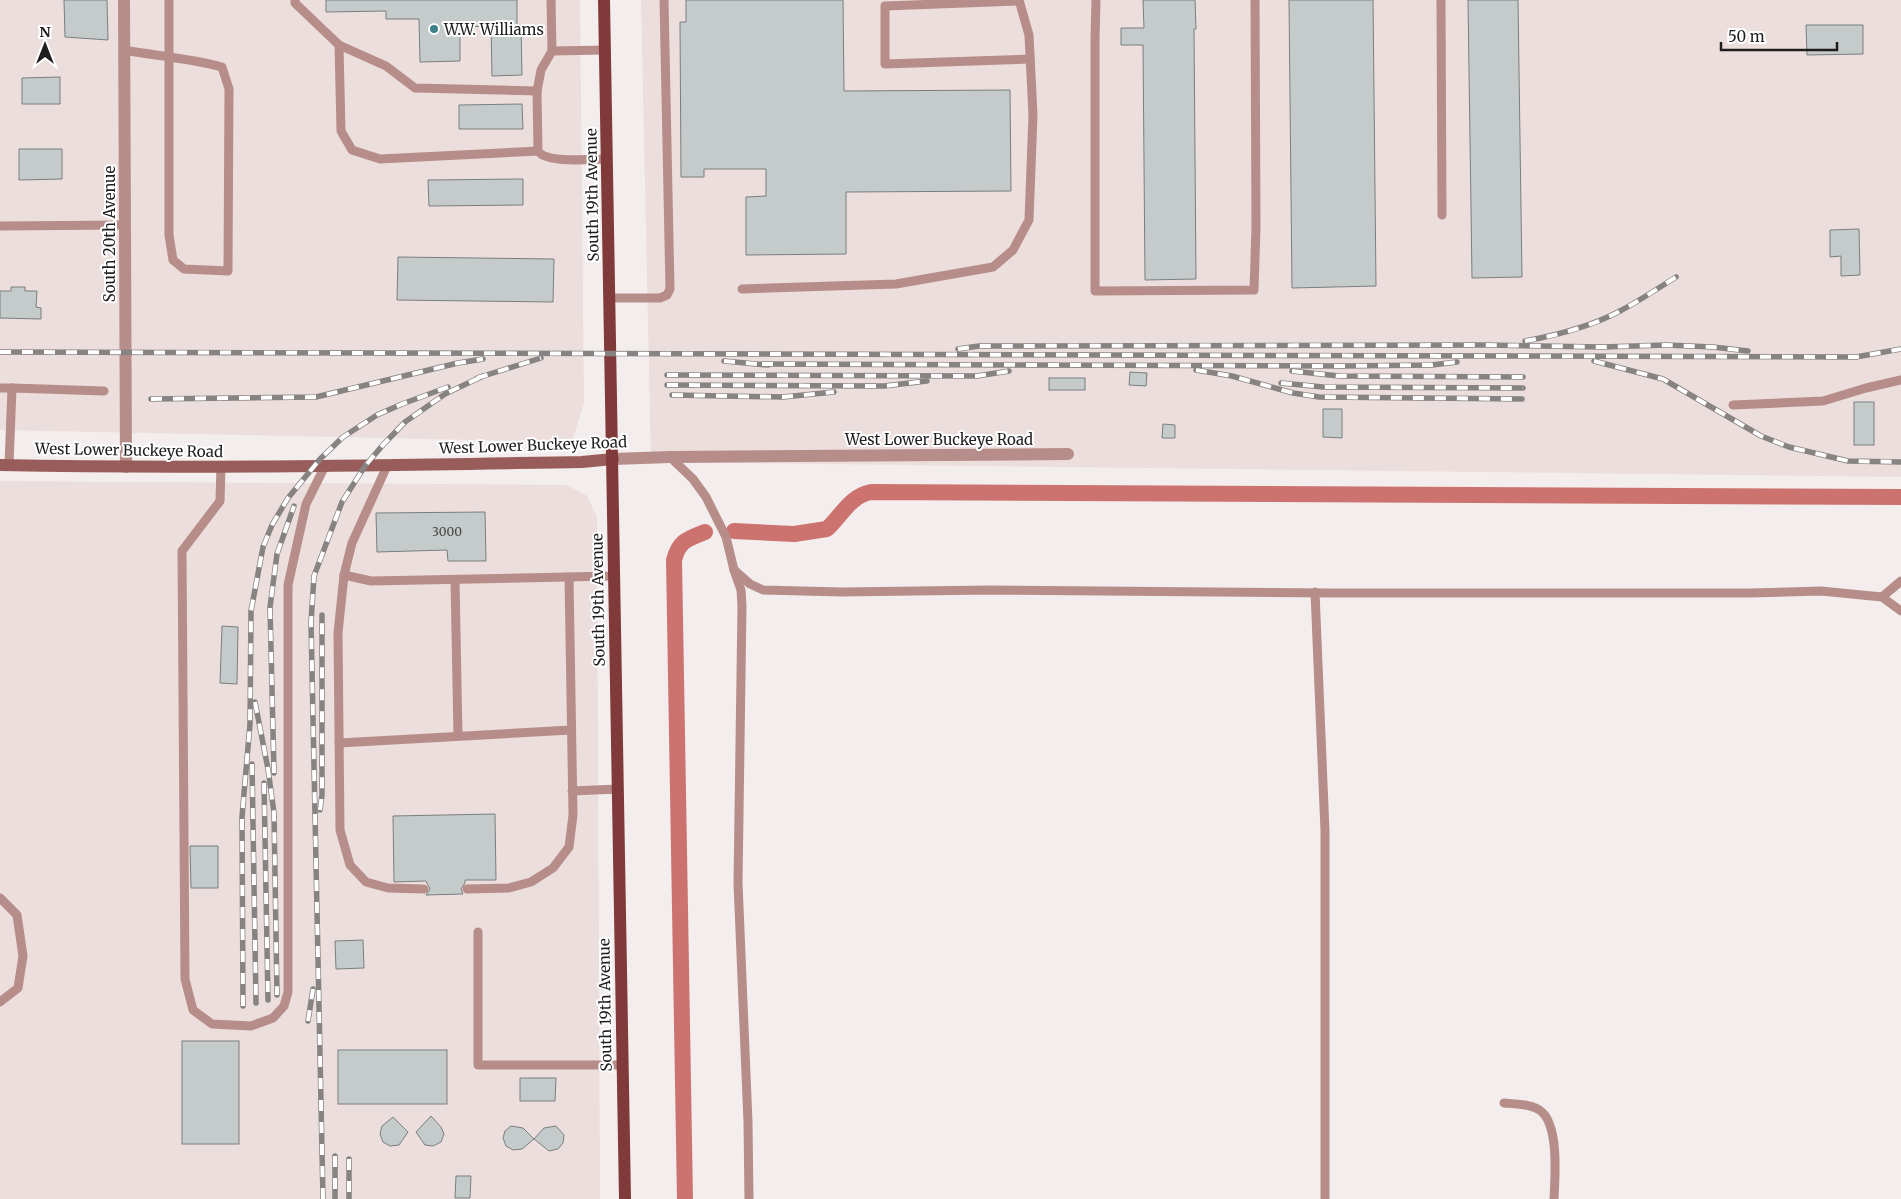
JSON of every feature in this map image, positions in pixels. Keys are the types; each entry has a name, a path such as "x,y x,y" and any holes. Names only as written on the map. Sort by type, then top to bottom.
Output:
{"main road":[{"name":"South 19th Avenue","path":"604,0 611,298 614,576 626,1199"},
{"name":"West Lower Buckeye Road","path":"4,465 126,467 387,466 582,462 613,459"}],"street":[{"name":"South 20th Avenue","path":"124,0 126,467"},
{"name":"West Lower Buckeye Road","path":"613,459 1068,454"}],"lane":[{"path":"124,50 170,58 205,62 222,67 229,89 228,271 184,269 173,260 169,235 170,58 169,0"},
{"path":"295,0 295,4 340,45 386,66 415,88 537,91"},
{"path":"551,0 552,51 540,70 537,91 538,151 545,158 553,159 608,159"},
{"path":"611,298 660,298 667,295 670,288 664,0"},
{"path":"742,288 896,284 993,268 1013,250 1029,220 1033,115 1029,35 1019,0 886,6 885,64 1030,59"},
{"path":"1096,0 1095,291 1254,290 1256,226 1255,0"},
{"path":"1442,0 1442,215"},
{"path":"340,45 341,131 352,150 380,159 538,151"},
{"path":"552,51 606,50"},
{"path":"0,226 125,225"},
{"path":"1733,405 1823,401 1901,380"},
{"path":"0,388 104,391"},
{"path":"4,465 12,388"},
{"path":"670,457 693,479 706,497 726,537 741,590 738,883 748,1122 749,1199"},
{"path":"221,467 220,501 182,551 185,979 192,1010 212,1024 251,1026 273,1018 284,1006 288,992 288,585 306,504 325,466"},
{"path":"387,466 352,543 344,575 338,633 340,830 350,865 366,882 388,888 424,889"},
{"path":"734,570 750,584 763,590 842,592 1000,590 1750,593 1821,591 1882,597 1901,611"},
{"path":"344,575 371,581 614,576"},
{"path":"467,888 509,888 531,882 553,868 569,847 573,816 569,577"},
{"path":"455,580 458,736"},
{"path":"1882,597 1901,582"},
{"path":"1315,592 1325,831 1325,1199"},
{"path":"340,743 571,730"},
{"path":"572,791 618,789"},
{"path":"0,898 17,915 23,956 18,988 0,1002"},
{"path":"478,932 478,1065 623,1065"},
{"path":"1504,1103 1527,1105 1542,1112 1552,1132 1556,1166 1554,1199"}],"shaded area":[{"path":"0,0 580,0 584,403 572,442 0,430"},
{"path":"641,0 1901,0 1901,477 651,462"},
{"path":"0,481 567,485 587,496 597,517 600,1199 0,1199"}],"building":[{"path":"64,0 107,0 108,40 65,37"},
{"path":"326,0 517,0 517,25 521,25 522,75 492,76 491,26 460,27 460,61 420,62 419,19 386,19 386,11 326,12"},
{"path":"686,0 843,0 844,91 1010,90 1011,191 846,192 846,254 746,255 746,197 766,196 766,169 704,169 704,177 681,177 680,22 686,22"},
{"path":"1143,0 1195,0 1196,279 1145,280 1143,45 1121,45 1121,28 1144,28"},
{"path":"1289,0 1373,0 1376,286 1292,288"},
{"path":"1468,0 1518,0 1522,277 1472,278"},
{"path":"1806,25 1863,25 1863,54 1807,55"},
{"path":"60,77 60,104 22,104 22,78"},
{"path":"522,104 523,129 459,129 459,105"},
{"path":"19,149 62,149 62,179 19,180"},
{"path":"523,179 523,205 429,206 428,180"},
{"path":"1859,229 1860,275 1841,276 1841,256 1830,257 1830,230"},
{"path":"398,257 554,259 553,302 397,300"},
{"path":"11,287 25,287 25,291 37,291 36,307 41,308 41,319 0,318 0,291 11,291"},
{"path":"1130,372 1147,373 1146,386 1129,385"},
{"path":"1049,378 1085,378 1085,390 1049,390"},
{"path":"1854,402 1874,402 1874,445 1854,445"},
{"path":"1323,409 1342,409 1342,438 1323,437"},
{"path":"1163,424 1175,425 1175,438 1162,438"},
{"path":"485,512 486,561 448,561 447,550 377,552 376,513"},
{"path":"222,626 238,627 237,684 220,683"},
{"path":"495,814 496,880 465,880 461,889 463,894 426,895 430,889 426,881 394,882 393,816"},
{"path":"190,846 218,846 218,888 191,888"},
{"path":"363,940 364,968 336,969 335,941"},
{"path":"182,1041 239,1041 239,1144 182,1144"},
{"path":"338,1050 447,1050 447,1104 338,1104"},
{"path":"520,1078 556,1078 555,1101 520,1101"},
{"path":"431,1116 441,1127 444,1134 441,1142 433,1146 425,1145 416,1132"},
{"path":"393,1117 408,1132 399,1145 390,1146 383,1142 380,1134 382,1126"},
{"path":"511,1126 523,1128 534,1139 522,1149 513,1150 506,1146 503,1138 505,1131"},
{"path":"556,1126 564,1135 563,1143 558,1149 549,1151 534,1139 544,1128"},
{"path":"456,1176 471,1176 470,1198 455,1198"}],"waterway":[{"path":"734,531 794,534 827,529 852,502 871,492 1901,497"},
{"path":"685,1199 674,560 681,545 705,532"}],"railway":[{"path":"1525,341 1562,333 1609,317 1676,277"},
{"path":"958,349 979,346 1485,345 1603,347 1666,345 1748,351"},
{"path":"0,352 1856,357 1901,349"},
{"path":"477,378 541,358"},
{"path":"151,399 316,397 458,363 483,359"},
{"path":"724,361 768,365"},
{"path":"1594,361 1663,379 1761,436 1789,447 1848,461 1901,462"},
{"path":"762,364 1342,366 1432,365 1457,362"},
{"path":"1196,370 1232,376 1293,393 1319,397 1522,399"},
{"path":"667,375 977,376 1009,371"},
{"path":"1292,371 1339,376 1523,377"},
{"path":"323,1199 311,622 314,576 342,502 365,466 405,422 445,394 483,376"},
{"path":"667,385 884,386 927,381"},
{"path":"1281,383 1323,387 1523,388"},
{"path":"243,1006 242,817 250,724 251,611 263,547 272,525 288,498 320,459 343,437 377,415 448,387"},
{"path":"672,395 783,397 834,392"},
{"path":"274,773 270,607 277,554 294,506"},
{"path":"320,810 322,795 322,615"},
{"path":"255,702 268,769 274,813 277,995"},
{"path":"252,764 256,1003"},
{"path":"264,783 268,1000"},
{"path":"308,1021 313,989"},
{"path":"335,1156 335,1199"},
{"path":"349,1159 349,1199"}],"place":[{"name":"W.W. Williams","path":"434,29"}]}
